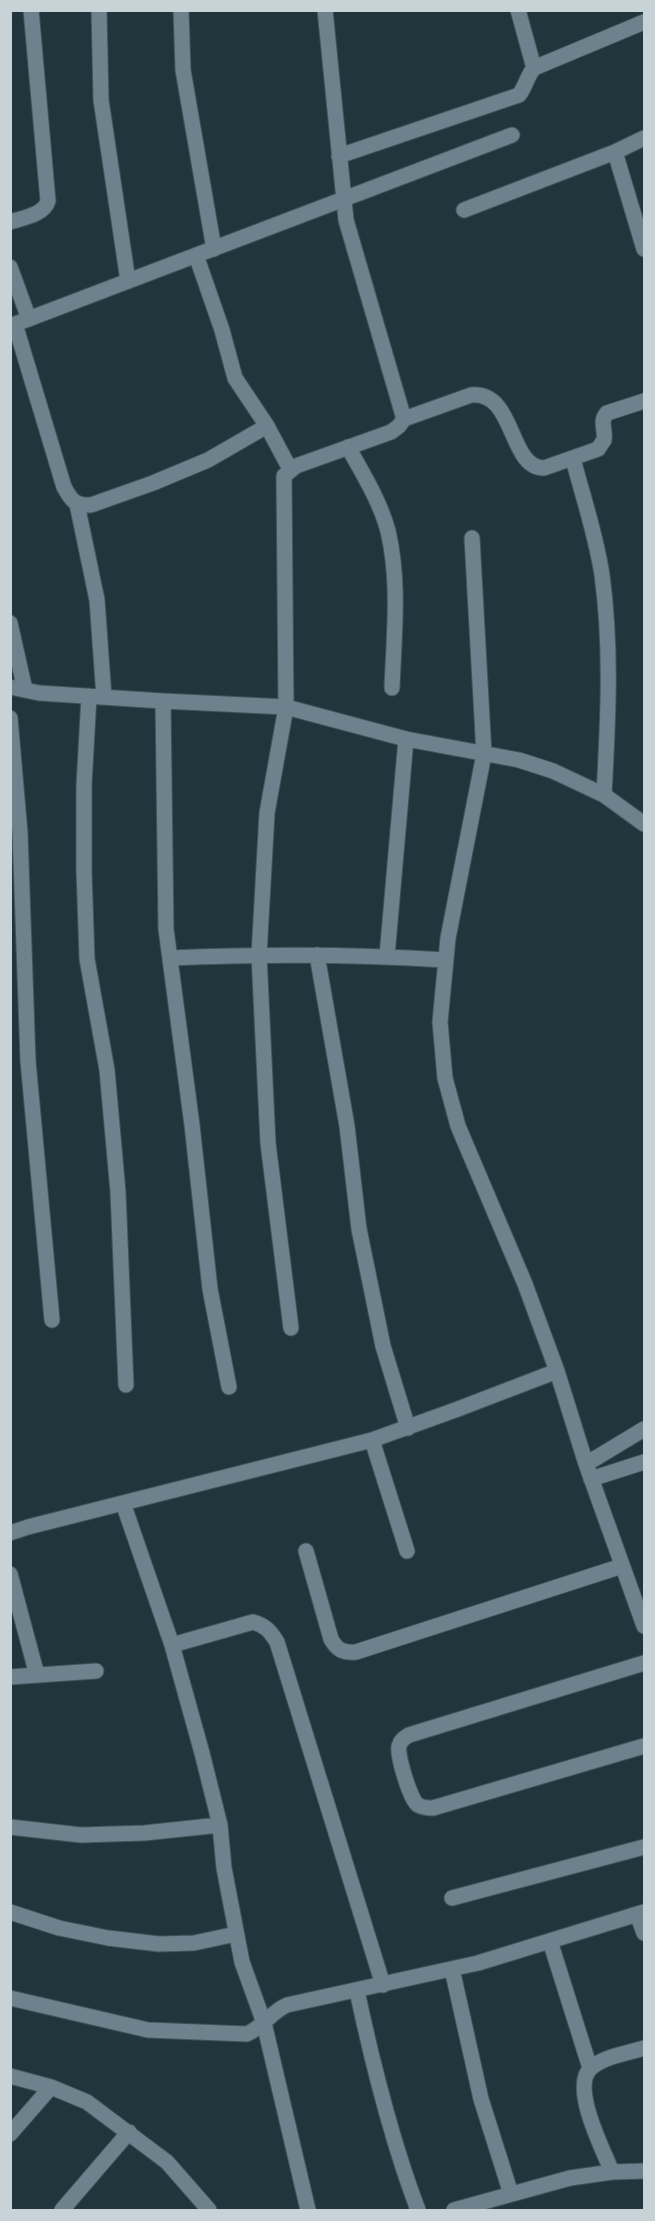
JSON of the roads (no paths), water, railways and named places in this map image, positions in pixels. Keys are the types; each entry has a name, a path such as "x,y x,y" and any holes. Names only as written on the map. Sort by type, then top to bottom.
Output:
{"street":[{"path":"10,222 41,211 46,207 48,201 35,81 31,10"},
{"path":"99,10 101,100 128,281"},
{"path":"181,10 183,70 214,249"},
{"path":"325,10 346,220 404,419"},
{"path":"518,10 534,68"},
{"path":"339,156 519,95 525,88 529,74 534,68 645,22"},
{"path":"18,323 512,135"},
{"path":"464,210 615,152 645,138"},
{"path":"615,152 645,249"},
{"path":"196,255 222,330 235,378 267,426 290,469"},
{"path":"10,267 18,323 64,487 70,499 77,504 90,505 182,472 208,460 267,426"},
{"path":"291,1328 268,1143 259,955 267,813 286,706 284,476 290,469 396,429 404,419 471,395 481,394 490,397 497,405 527,461 544,468 598,449 605,435 602,418 606,413 645,401"},
{"path":"348,447 373,491 387,529 395,572 392,688"},
{"path":"573,459 602,573 609,640 609,706 604,795"},
{"path":"77,504 97,600 104,697"},
{"path":"472,538 484,754 448,938 440,1022 445,1078 458,1126 525,1284 557,1371 591,1479 645,1626"},
{"path":"10,623 18,688 39,693 286,706 406,740 519,760 553,771 604,795 645,824"},
{"path":"89,696 84,817 87,959 106,1070 115,1159 124,1301 126,1385"},
{"path":"163,701 166,929 192,1125 210,1289 229,1387"},
{"path":"10,718 20,833 28,1061 52,1320"},
{"path":"387,956 406,740"},
{"path":"170,958 317,955 446,960"},
{"path":"317,955 347,1126 359,1229 383,1346 408,1428"},
{"path":"10,1533 372,1440 557,1371"},
{"path":"586,1464 645,1429"},
{"path":"372,1440 407,1551"},
{"path":"591,1479 645,1462"},
{"path":"123,1503 172,1645 220,1824 224,1868 242,1962 264,2023 308,2211"},
{"path":"306,1551 331,1639 335,1646 347,1653 622,1566"},
{"path":"10,1574 37,1675"},
{"path":"172,1645 253,1622 265,1625 272,1633 277,1642 383,1985"},
{"path":"645,1663 409,1735 403,1739 398,1750 411,1798 417,1805 433,1808 645,1746"},
{"path":"10,1677 96,1671"},
{"path":"10,1827 81,1835 144,1833 220,1824"},
{"path":"452,1899 645,1847"},
{"path":"10,1912 59,1928 108,1938 159,1944 194,1943 236,1934"},
{"path":"10,1998 148,2030 247,2034 264,2023 271,2014 287,2005 452,1969 641,1913 645,1934"},
{"path":"550,1941 590,2068"},
{"path":"452,1969 481,2098 511,2194"},
{"path":"357,1991 377,2083 399,2161 418,2211"},
{"path":"612,2172 586,2103 583,2088 584,2077 590,2068 601,2061 645,2048"},
{"path":"10,2076 51,2087 87,2102 167,2162 209,2211"},
{"path":"10,2134 51,2087"},
{"path":"62,2211 129,2132"},
{"path":"454,2211 570,2178 612,2172 645,2171"}]}
